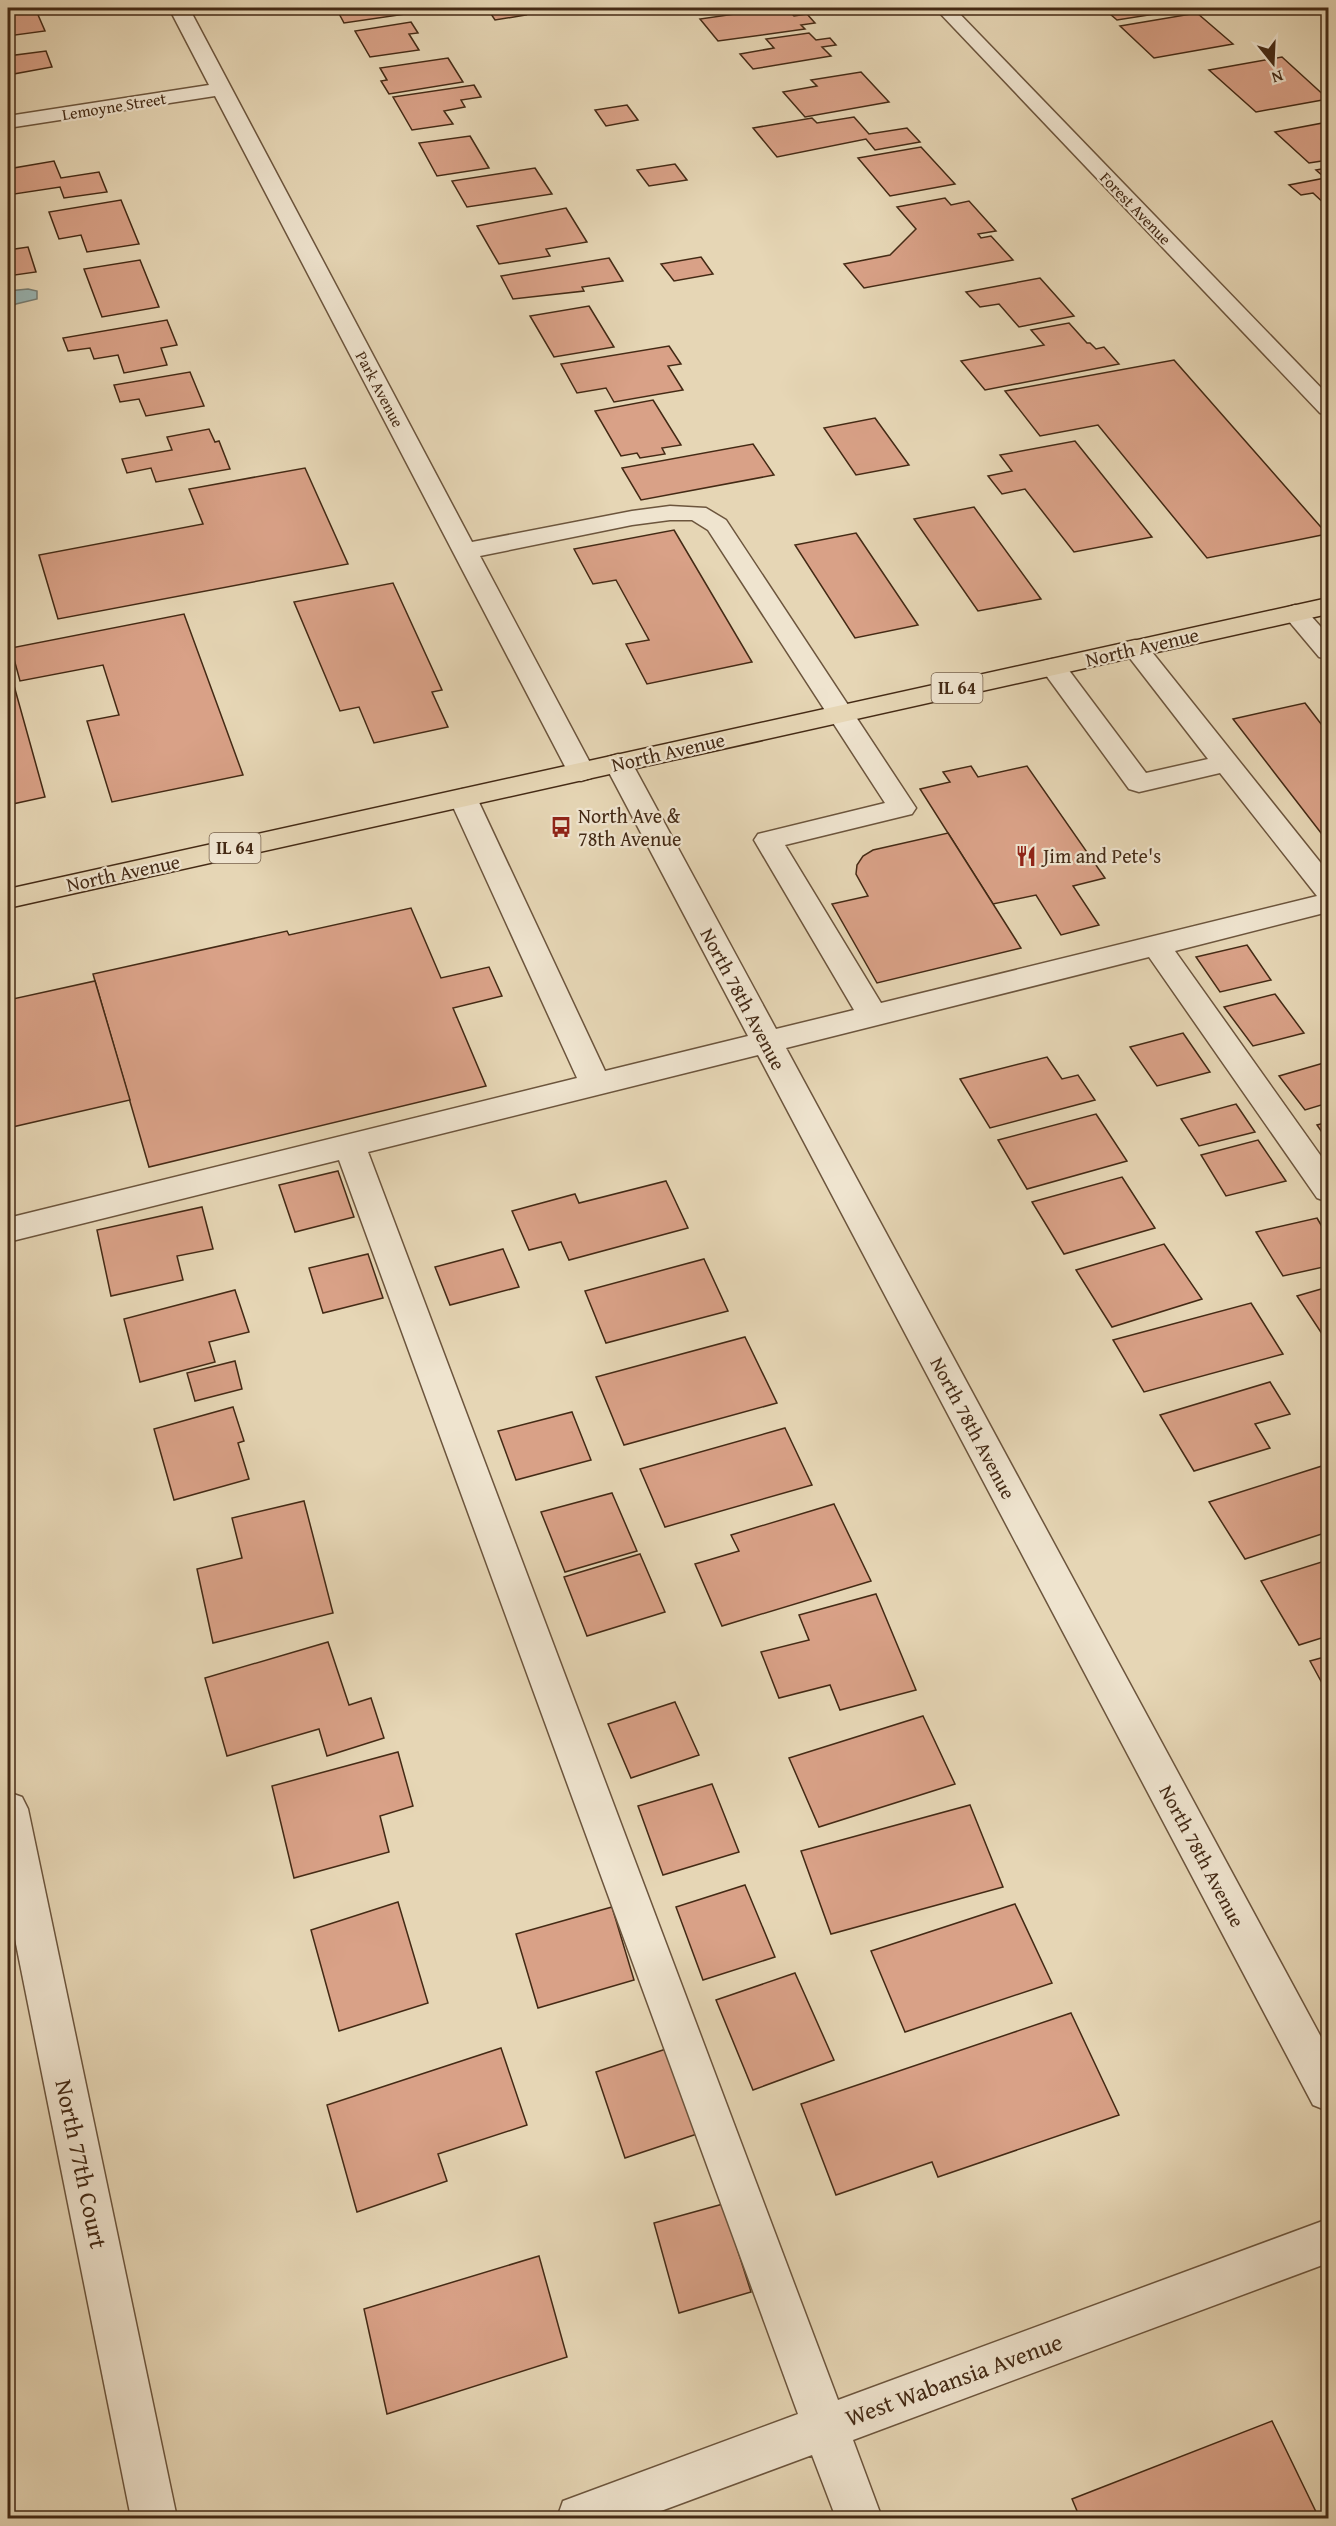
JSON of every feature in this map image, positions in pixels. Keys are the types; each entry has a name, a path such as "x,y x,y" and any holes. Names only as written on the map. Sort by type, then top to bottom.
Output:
{"main road":[{"name":"North Avenue","path":"8,898 1329,606"}],"street":[{"name":"Park Avenue","path":"178,8 580,772"},
{"name":"Forest Avenue","path":"944,8 1329,408"},
{"name":"Lemoyne Street","path":"8,122 221,89"},
{"path":"465,551 632,518 670,513 697,513 717,525 902,808 768,840 873,1016"},
{"path":"1295,613 1329,651"},
{"path":"1135,648 1329,891"},
{"path":"1053,667 1139,783 1227,763"},
{"name":"North 78th Avenue","path":"618,764 1329,2091"},
{"path":"463,798 595,1084"},
{"path":"8,1230 1329,903"},
{"path":"1156,945 1329,1190"},
{"path":"349,1145 859,2518"},
{"name":"North 77th Court","path":"8,1809 154,2518"},
{"name":"West Wabansia Avenue","path":"580,2518 1329,2241"}],"water":[{"path":"28,289 37,291 37,299 16,304 8,310 8,291"}],"building":[{"path":"8,8 35,8 45,31 8,36"},
{"path":"336,8 431,8 433,10 344,23"},
{"path":"487,8 521,8 526,15 495,20"},
{"path":"738,8 786,8 794,16 807,14 815,23 801,25 805,29 718,41 700,19 742,13"},
{"path":"1103,8 1193,8 1117,20"},
{"path":"1197,13 1233,44 1154,58 1120,26"},
{"path":"411,22 418,33 409,34 419,50 370,57 355,31"},
{"path":"809,33 816,40 830,38 836,45 822,47 831,56 753,69 740,54 774,48 766,39"},
{"path":"46,51 52,67 8,75 8,56"},
{"path":"1282,57 1328,99 1256,112 1209,70"},
{"path":"448,58 463,82 389,94 381,81 387,80 380,68"},
{"path":"861,72 889,102 805,117 783,92 817,86 811,80"},
{"path":"474,85 481,97 461,100 465,107 444,111 453,124 412,130 393,97"},
{"path":"627,105 638,120 606,126 595,110"},
{"path":"854,117 869,134 907,128 920,142 875,150 866,139 777,157 753,128 812,118 817,123"},
{"path":"1328,122 1328,160 1309,163 1275,132"},
{"path":"470,136 489,168 437,176 419,143"},
{"path":"921,147 955,184 890,196 858,158"},
{"path":"54,161 61,178 99,172 107,192 64,198 60,187 8,195 8,169"},
{"path":"675,164 687,180 649,186 637,170"},
{"path":"535,168 552,194 467,207 452,181"},
{"path":"1328,168 1328,207 1313,193 1301,195 1289,185 1325,178 1316,170"},
{"path":"945,198 951,205 969,201 996,231 978,234 981,238 991,236 1013,260 864,288 844,264 890,255 916,229 897,207"},
{"path":"121,200 139,244 87,252 81,235 59,239 49,212"},
{"path":"566,208 587,242 546,249 550,256 499,264 477,226"},
{"path":"28,247 36,272 8,276 8,250"},
{"path":"701,257 713,274 674,281 661,264"},
{"path":"609,258 623,281 582,287 584,291 513,299 501,276"},
{"path":"140,260 159,307 102,317 84,269"},
{"path":"1040,278 1074,316 1019,327 999,304 980,307 966,292"},
{"path":"589,306 614,347 554,357 530,316"},
{"path":"167,320 177,345 161,348 167,365 124,373 118,355 94,359 90,348 68,351 63,338"},
{"path":"1069,323 1087,343 1096,349 1104,347 1119,364 985,390 961,361 1044,345 1031,330"},
{"path":"669,346 681,364 668,366 683,390 614,402 606,388 577,393 561,364"},
{"path":"1174,360 1327,534 1207,558 1098,425 1040,436 1005,391"},
{"path":"190,372 204,406 146,416 139,399 120,402 114,385"},
{"path":"653,400 681,445 662,448 665,454 640,458 637,453 621,456 595,411"},
{"path":"875,418 909,465 856,475 824,428"},
{"path":"209,429 215,442 219,441 230,469 156,482 151,468 127,473 122,459 172,450 167,437"},
{"path":"1075,441 1152,537 1074,552 1025,489 1002,494 988,476 1012,471 1000,455"},
{"path":"753,444 774,475 641,500 622,468"},
{"path":"305,468 348,564 58,619 39,555 203,524 189,489"},
{"path":"974,507 1041,599 978,611 914,519"},
{"path":"674,530 752,662 647,684 626,644 649,640 616,580 593,584 574,549"},
{"path":"856,533 918,625 855,638 795,545"},
{"path":"393,583 442,690 432,692 448,727 374,743 359,707 340,711 294,602"},
{"path":"184,614 243,775 112,802 87,721 119,715 103,665 20,681 11,648"},
{"path":"8,664 45,797 8,805"},
{"path":"1305,703 1328,733 1328,842 1233,719"},
{"name":"Jim and Pete's","path":"971,766 978,777 1027,766 1105,878 1073,886 1099,925 1061,935 1036,895 993,904 920,789 950,782 943,772"},
{"path":"948,833 1021,948 877,983 832,904 868,896 856,874 857,865 863,856 873,850"},
{"path":"411,908 441,978 489,967 502,996 453,1008 486,1086 149,1167 93,974 287,931 289,935"},
{"path":"1247,945 1271,980 1220,992 1196,957"},
{"path":"95,981 130,1100 8,1128 8,1000"},
{"path":"1275,994 1304,1033 1253,1046 1224,1007"},
{"path":"1183,1033 1210,1072 1157,1086 1130,1047"},
{"path":"1047,1057 1062,1079 1078,1075 1095,1100 990,1128 960,1079"},
{"path":"1327,1062 1328,1103 1305,1110 1279,1076"},
{"path":"1236,1104 1255,1132 1199,1146 1181,1119"},
{"path":"1096,1114 1127,1161 1027,1189 998,1140"},
{"path":"1328,1122 1328,1141 1317,1125"},
{"path":"1258,1140 1286,1181 1226,1196 1201,1155"},
{"path":"338,1171 354,1217 295,1232 279,1185"},
{"path":"1122,1177 1155,1228 1064,1254 1032,1202"},
{"path":"666,1181 688,1228 569,1260 561,1242 529,1250 512,1211 575,1194 579,1203"},
{"path":"202,1207 213,1249 177,1256 183,1280 111,1296 97,1230"},
{"path":"1317,1218 1328,1237 1328,1266 1283,1276 1256,1232"},
{"path":"1164,1244 1202,1299 1112,1327 1076,1270"},
{"path":"503,1249 519,1287 450,1305 435,1267"},
{"path":"368,1254 383,1298 323,1313 309,1268"},
{"path":"704,1259 728,1311 606,1343 585,1291"},
{"path":"1328,1287 1328,1343 1297,1296"},
{"path":"235,1290 249,1332 209,1342 215,1362 140,1382 124,1319"},
{"path":"1251,1303 1283,1354 1144,1392 1113,1340"},
{"path":"745,1337 777,1403 624,1445 596,1377"},
{"path":"235,1361 242,1389 195,1401 187,1373"},
{"path":"1270,1382 1290,1414 1255,1424 1270,1448 1194,1471 1160,1415"},
{"path":"233,1407 244,1441 238,1443 249,1479 174,1500 154,1429"},
{"path":"572,1412 591,1460 516,1480 498,1431"},
{"path":"785,1428 812,1485 665,1527 640,1469"},
{"path":"1322,1466 1328,1476 1328,1532 1245,1559 1209,1502"},
{"path":"612,1493 637,1551 565,1572 541,1512"},
{"path":"304,1501 333,1613 213,1643 197,1569 242,1558 232,1518"},
{"path":"834,1504 871,1581 722,1626 695,1564 739,1551 731,1535"},
{"path":"640,1554 665,1612 587,1636 564,1577"},
{"path":"1328,1560 1328,1636 1299,1645 1261,1581"},
{"path":"876,1594 916,1690 840,1710 830,1685 779,1698 761,1652 809,1640 799,1615"},
{"path":"328,1642 349,1705 371,1698 384,1738 327,1756 319,1729 227,1756 205,1678"},
{"path":"1328,1656 1328,1694 1310,1661"},
{"path":"675,1702 699,1755 631,1778 608,1724"},
{"path":"923,1716 955,1784 819,1827 789,1758"},
{"path":"398,1752 413,1806 380,1816 389,1852 294,1878 272,1786"},
{"path":"712,1784 739,1852 663,1875 638,1806"},
{"path":"970,1805 1003,1887 831,1934 801,1851"},
{"path":"745,1885 775,1957 703,1980 676,1907"},
{"path":"398,1902 428,2003 339,2031 311,1930"},
{"path":"1015,1904 1052,1983 905,2032 871,1951"},
{"path":"612,1907 634,1980 538,2008 516,1934"},
{"path":"795,1973 834,2060 753,2090 716,2000"},
{"path":"1071,2013 1119,2115 938,2177 932,2162 836,2195 801,2104"},
{"path":"501,2048 527,2125 438,2154 447,2181 357,2212 327,2105"},
{"path":"666,2049 697,2134 625,2158 596,2072"},
{"path":"723,2204 751,2292 679,2313 654,2223"},
{"path":"539,2256 567,2357 387,2414 364,2309"},
{"path":"1272,2421 1319,2518 1080,2518 1072,2499"}],"place":[{"name":"North Ave & 78th Avenue","path":"561,827"},
{"name":"Jim and Pete's","path":"1026,856"}]}
